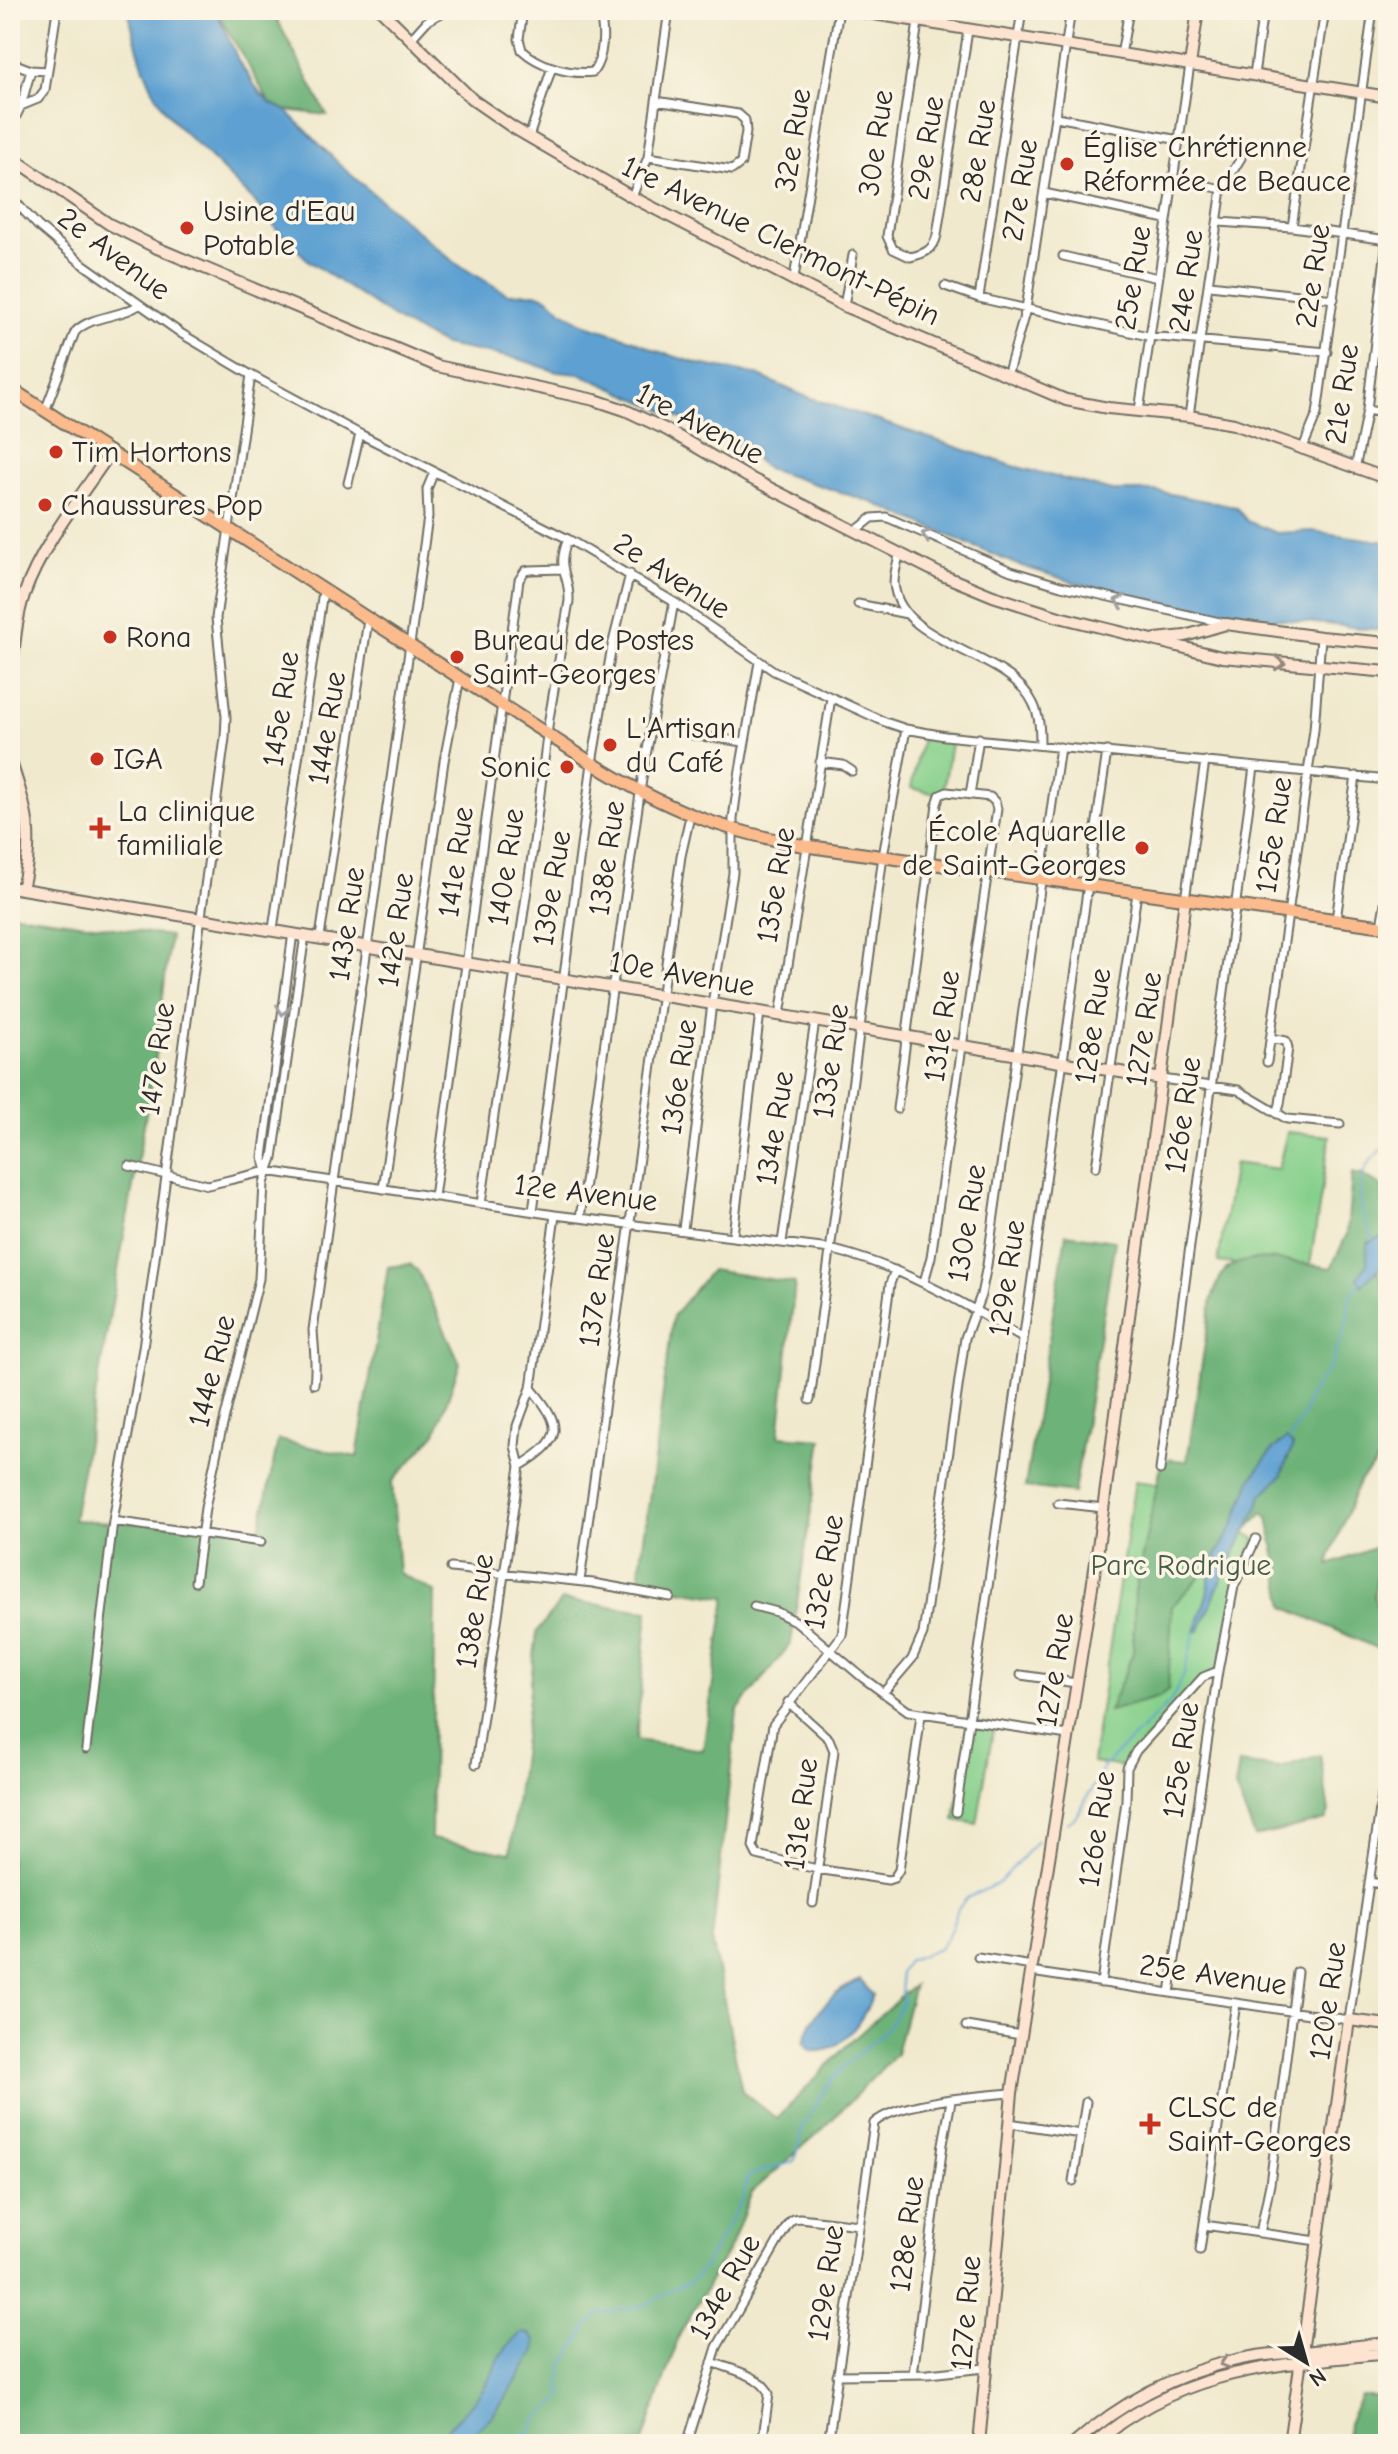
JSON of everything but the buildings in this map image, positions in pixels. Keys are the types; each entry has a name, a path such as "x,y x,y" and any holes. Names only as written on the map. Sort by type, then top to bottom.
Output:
{"main road":[{"path":"10,388 592,763 641,793 690,816 735,832 806,846 1385,927"}],"street":[{"path":"21,106 43,95 57,10"},
{"name":"1re Avenue Clermont-Pépin","path":"381,10 473,100 529,137 632,197 844,306 1075,402 1189,416 1249,428 1388,479"},
{"path":"410,40 427,21 447,10"},
{"path":"523,10 519,39 522,50 552,67 584,73 595,69 599,62 603,32 599,13"},
{"path":"632,197 648,157 669,10"},
{"name":"32e Rue","path":"794,278 839,10"},
{"path":"849,10 1388,97"},
{"path":"944,26 947,10"},
{"name":"28e Rue","path":"979,298 1022,10"},
{"name":"27e Rue","path":"1007,376 1026,309 1071,10"},
{"path":"1121,55 1129,10"},
{"name":"25e Rue","path":"1139,411 1198,10"},
{"path":"1254,75 1263,10"},
{"path":"1292,227 1325,10"},
{"name":"22e Rue","path":"1302,450 1317,414 1373,10"},
{"name":"30e Rue","path":"910,257 893,249 887,236 918,22"},
{"name":"29e Rue","path":"910,257 933,247 937,235 968,30"},
{"path":"10,62 31,70 48,71"},
{"path":"529,137 552,67"},
{"path":"10,129 21,106 31,70"},
{"path":"648,157 728,170 741,163 746,132 742,117 733,113 656,101"},
{"path":"1056,117 1179,140"},
{"name":"1re Avenue","path":"10,156 109,224 157,248 437,366 595,400 625,410 667,430 746,476 942,575 1027,608 1203,653 1388,672"},
{"name":"24e Rue","path":"1189,416 1222,189 1241,158"},
{"path":"1172,178 1222,189"},
{"path":"1044,193 1166,219"},
{"name":"2e Avenue","path":"10,196 68,253 182,334 360,434 568,539 674,602 759,662 831,698 906,729 1388,780"},
{"path":"1219,222 1388,237"},
{"name":"21e Rue","path":"1355,469 1367,410 1388,237"},
{"path":"844,306 853,255"},
{"path":"1063,256 1158,278"},
{"path":"1210,285 1334,299"},
{"path":"945,286 979,298 1148,336 1327,352"},
{"path":"45,411 75,332 81,326 139,305"},
{"name":"147e Rue","path":"86,1749 113,1521 143,1348 225,738 226,717 215,628 251,375"},
{"path":"1367,410 1388,414"},
{"path":"348,483 360,434"},
{"path":"10,681 22,605 32,577 110,453"},
{"name":"143e Rue","path":"314,1384 317,1365 313,1330 428,517 427,489 434,472"},
{"path":"857,530 872,518 886,517 1011,571 1075,590 1226,624 1388,643"},
{"name":"140e Rue","path":"481,1204 547,753 547,734 569,601 562,569 563,551 568,539"},
{"path":"900,553 894,586 902,609 940,638 1016,681 1038,716 1040,745"},
{"name":"141e Rue","path":"434,1197 519,580 525,571 562,569"},
{"name":"139e Rue","path":"533,1211 592,763 612,646 630,574"},
{"name":"145e Rue","path":"273,929 323,591"},
{"name":"138e Rue","path":"580,1218 657,682 674,602"},
{"path":"858,604 907,614"},
{"name":"144e Rue","path":"320,937 368,620"},
{"path":"1142,639 1173,638 1226,624"},
{"path":"1200,631 1195,635 1195,642 1203,653"},
{"name":"125e Rue","path":"1267,1062 1314,730 1321,637"},
{"name":"136e Rue","path":"683,1229 712,1004 733,873 733,819 759,662"},
{"name":"142e Rue","path":"383,1189 444,761 460,678"},
{"name":"135e Rue","path":"780,1015 831,698"},
{"name":"133e Rue","path":"810,1400 883,856 906,729"},
{"path":"680,733 744,742"},
{"path":"897,1109 940,795 947,792 970,795 979,738"},
{"name":"130e Rue","path":"883,1693 912,1659 923,1634 965,1338 981,1295 987,1265 1060,747"},
{"name":"129e Rue","path":"956,1812 1107,751"},
{"path":"10,759 25,803 29,829 28,862 16,888"},
{"name":"127e Rue","path":"979,2444 1012,2093 1104,1508 1205,761"},
{"path":"820,762 843,765 852,771"},
{"name":"126e Rue","path":"1160,1470 1254,767"},
{"path":"1336,920 1356,776"},
{"name":"131e Rue","path":"924,1282 931,1257 996,805 990,797 970,795"},
{"name":"137e Rue","path":"580,1581 681,856 690,816"},
{"path":"1385,927 1388,886"},
{"name":"10e Avenue","path":"16,888 1211,1085 1245,1094 1287,1119 1340,1124"},
{"name":"128e Rue","path":"1096,1167 1137,893"},
{"name":"144e Rue","path":"195,1582 220,1437 259,1279 267,1171 263,1157 293,933"},
{"name":"144e Rue","path":"267,1171 273,1158 305,935"},
{"path":"733,1235 760,1012"},
{"name":"134e Rue","path":"782,1242 815,1021"},
{"path":"1270,1038 1286,1041 1288,1048 1277,1114"},
{"name":"12e Avenue","path":"129,1166 208,1185 267,1171 555,1215 830,1249 924,1282 1022,1338"},
{"name":"138e Rue","path":"476,1764 520,1466 515,1446 517,1426 531,1388 555,1215"},
{"name":"132e Rue","path":"817,1869 761,1858 753,1847 770,1734 777,1717 832,1650 843,1630 890,1284 895,1270"},
{"path":"520,1466 545,1449 553,1437 551,1416 531,1388"},
{"path":"1058,1503 1104,1508"},
{"path":"113,1521 261,1542"},
{"name":"125e Rue","path":"1170,1993 1218,1671 1234,1586 1256,1539"},
{"path":"451,1568 580,1581 670,1597"},
{"path":"754,1606 797,1622 902,1708 921,1715 1068,1735"},
{"name":"126e Rue","path":"1101,1983 1126,1801 1127,1768 1151,1734 1203,1677 1218,1671"},
{"path":"1021,1675 1076,1683"},
{"name":"131e Rue","path":"788,1702 829,1739 834,1751 813,1903"},
{"path":"817,1869 888,1880 894,1878 899,1870 921,1715"},
{"name":"120e Rue","path":"1289,2444 1388,1754"},
{"path":"1376,1834 1388,1836"},
{"path":"1369,1882 1388,1885"},
{"name":"25e Avenue","path":"978,1957 1101,1983 1388,2025"},
{"path":"1260,2233 1270,2184 1297,1972"},
{"path":"1200,2250 1236,2003"},
{"path":"966,2026 1021,2035"},
{"path":"951,2101 1012,2093"},
{"name":"129e Rue","path":"828,2444 872,2128 879,2118 887,2115 915,2106 951,2101"},
{"name":"128e Rue","path":"913,2374 951,2101"},
{"path":"1073,2181 1086,2102"},
{"path":"1009,2123 1081,2134"},
{"name":"134e Rue","path":"687,2444 717,2347 788,2224 800,2218 859,2225"},
{"path":"1204,2225 1317,2241"},
{"path":"1093,2444 1126,2417 1178,2391 1230,2373 1301,2357 1388,2343"},
{"path":"1074,2444 1099,2422 1165,2384 1236,2359 1388,2353"},
{"path":"712,2362 757,2380 768,2388 762,2444"},
{"path":"837,2375 913,2374 985,2368"}],"green space":[{"path":"216,10 272,10 327,115 285,110 270,103"},
{"path":"923,732 952,736 943,793 940,795 911,788"},
{"path":"10,913 170,936 155,1064 73,1520 260,1529 278,1440 357,1457 388,1267 410,1264 418,1271 460,1363 436,1433 392,1482 399,1573 435,1592 431,1839 510,1853 537,1632 562,1600 648,1611 636,1740 703,1750 726,1597 638,1584 673,1316 711,1270 795,1283 779,1436 822,1439 791,1643 737,1711 712,1940 742,2091 777,2119 845,2047 914,1985 896,2054 824,2128 752,2192 733,2241 680,2334 642,2444 10,2444"},
{"path":"1287,1132 1330,1136 1309,1272 1218,1262 1234,1163 1278,1169"},
{"path":"1352,1173 1362,1175 1388,1190 1388,1249 1367,1264 1362,1284 1381,1265 1378,1272 1388,1301 1388,1450 1359,1482 1329,1565 1381,1545 1374,1596 1387,1653 1285,1607 1268,1517 1263,1513 1248,1528 1262,1495 1281,1476 1293,1445 1233,1526 1211,1565 1172,1606 1168,1690 1159,1697 1109,1711 1133,1653 1135,1590 1162,1462 1163,1459 1187,1461 1212,1298 1219,1280 1231,1266 1253,1260 1280,1260 1331,1268 1347,1234"},
{"path":"1066,1234 1115,1241 1074,1493 1025,1487"},
{"name":"Parc Rodrigue","path":"1160,1470 1193,1503 1256,1539 1238,1576 1218,1671 1211,1672 1151,1734 1127,1768 1092,1762 1135,1481 1157,1484"},
{"path":"969,1721 994,1725 977,1824 955,1820"},
{"path":"1320,1755 1329,1812 1326,1820 1255,1837 1235,1788 1239,1763 1280,1768"},
{"path":"1361,2396 1388,2396 1388,2444 1346,2444 1348,2423"}],"water":[{"path":"128,10 216,10 239,62 270,103 287,111 343,168 455,263 508,294 536,293 549,298 561,310 586,325 657,351 699,364 757,375 802,395 1013,466 1112,491 1155,491 1236,507 1247,521 1277,533 1312,531 1388,542 1388,631 1204,611 1080,584 1015,564 871,502 768,469 742,449 692,423 580,374 557,372 519,359 444,345 403,324 310,262 175,123 150,83"},
{"path":"1380,1237 1386,1246 1387,1260 1362,1285 1358,1278 1367,1264 1367,1243"},
{"path":"1286,1439 1293,1445 1281,1476 1262,1495 1200,1630 1195,1632 1209,1588 1209,1569 1233,1526 1252,1478 1271,1451"},
{"path":"860,1980 873,1995 857,2024 850,2034 832,2047 811,2051 804,2043 818,2013 832,1997"},
{"path":"523,2333 530,2334 535,2340 535,2351 496,2411 470,2435 438,2444 485,2387 507,2347"}],"waterway":[{"path":"1373,1240 1363,1214 1360,1188 1367,1165 1388,1146"},
{"path":"1289,1440 1303,1415 1308,1398 1331,1365 1348,1319 1349,1299 1360,1282"},
{"path":"1068,1823 1077,1816 1105,1765 1170,1702 1183,1677 1195,1632"},
{"path":"496,2444 531,2431 534,2422 564,2395 560,2386 563,2365 599,2314 647,2305 674,2288 690,2283 703,2268 743,2199 747,2178 794,2161 802,2127 827,2086 842,2068 881,2035 894,2018 903,2002 900,1973 907,1961 939,1949 947,1938 958,1909 967,1898 999,1883 1037,1841"},
{"path":"526,2434 529,2444"}],"place":[{"name":"Église Chrétienne Réformée de Beauce","path":"1067,164"},
{"name":"Usine d'Eau Potable","path":"187,228"},
{"name":"Tim Hortons","path":"56,452"},
{"name":"Chaussures Pop","path":"45,505"},
{"name":"Rona","path":"110,637"},
{"name":"Bureau de Postes Saint-Georges","path":"457,657"},
{"name":"L'Artisan du Café","path":"610,745"},
{"name":"IGA","path":"97,759"},
{"name":"Sonic","path":"567,767"},
{"name":"La clinique familiale","path":"100,828"},
{"name":"École Aquarelle de Saint-Georges","path":"1142,848"},
{"name":"CLSC de Saint-Georges","path":"1150,2124"}]}
